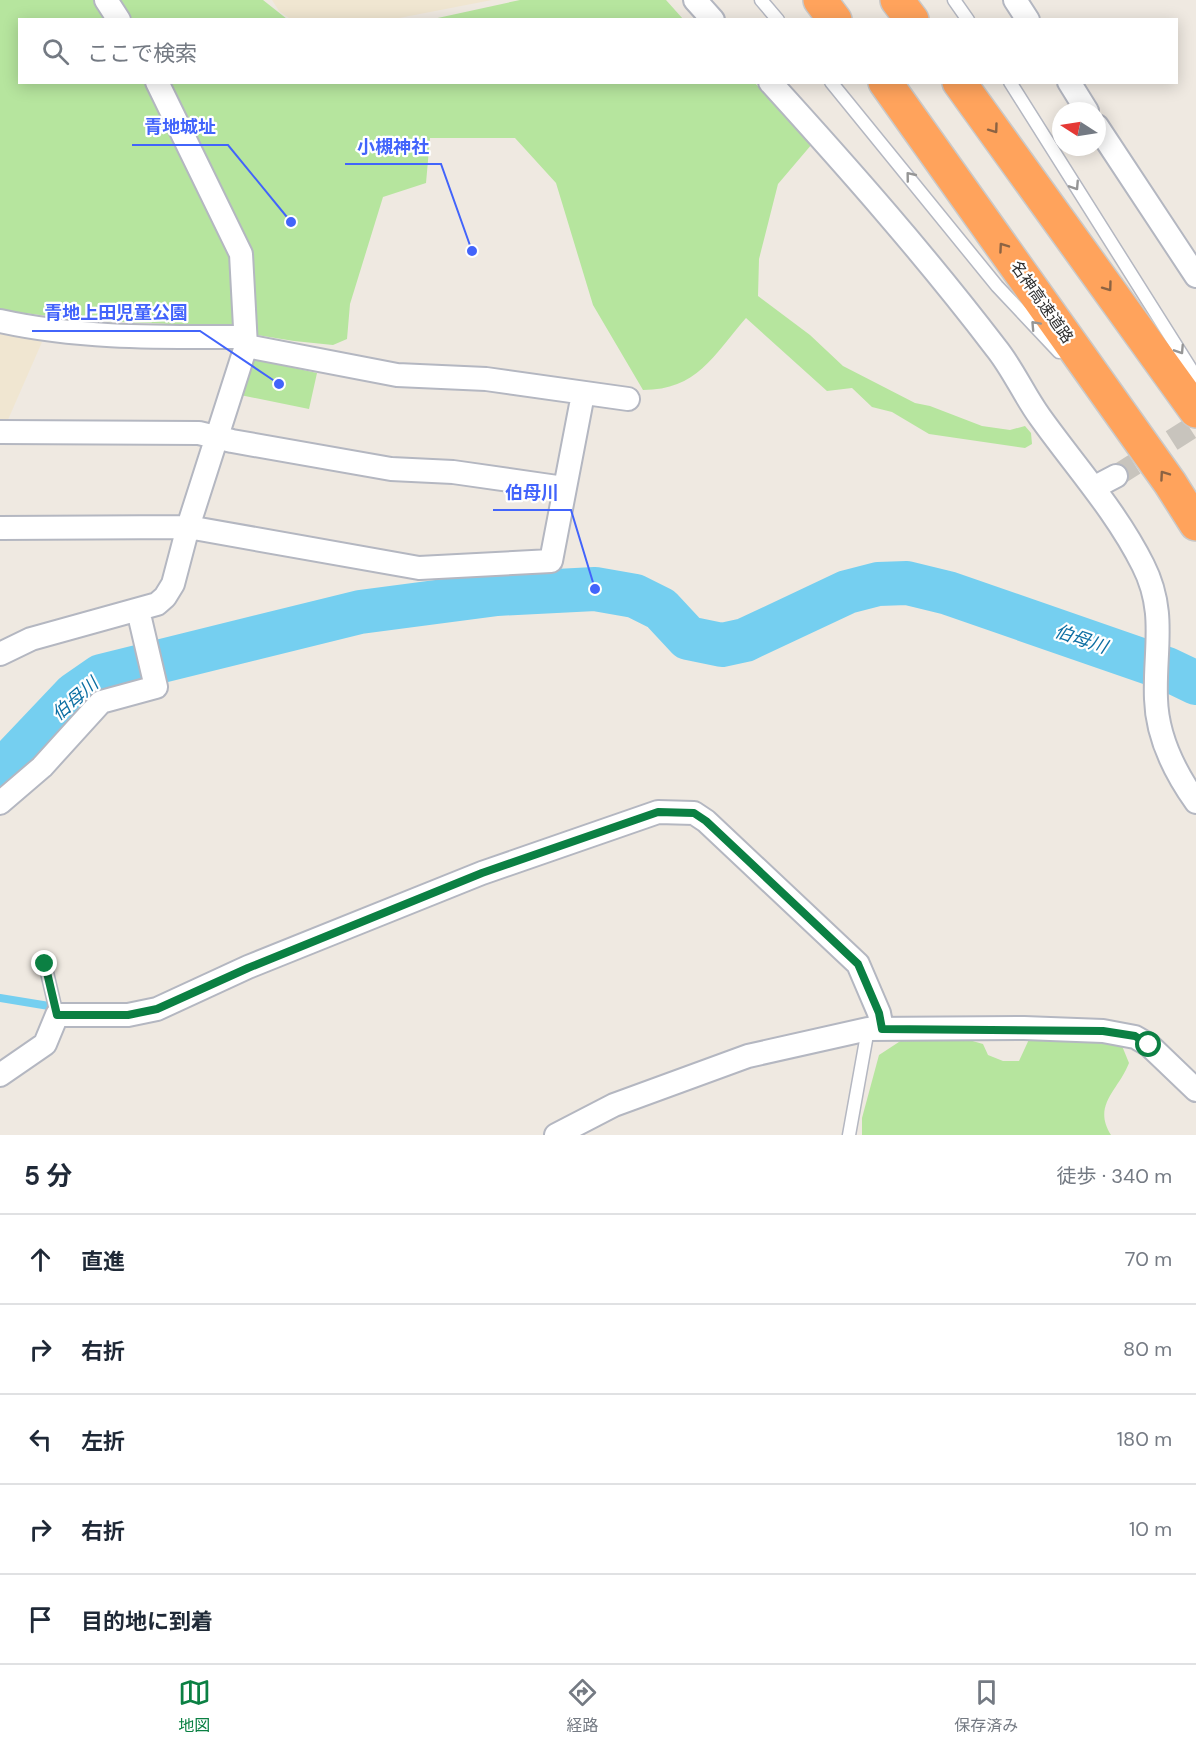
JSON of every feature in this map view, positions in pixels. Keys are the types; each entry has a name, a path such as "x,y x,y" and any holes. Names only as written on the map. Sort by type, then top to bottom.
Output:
{"highway":[{"path":"820,0 834,18"},
{"path":"897,0 910,18"},
{"name":"名神高速道路","path":"886,84 1132,429 1196,524"},
{"path":"960,84 1196,411"}],"street":[{"path":"106,0 117,18"},
{"path":"695,0 711,18"},
{"path":"1015,0 1027,18"},
{"path":"0,654 31,639 138,610 157,604 165,597 173,584 188,527 245,341 241,254 158,84"},
{"path":"772,84 890,213 998,350 1040,417 1095,487 1144,566 1158,605 1156,700 1161,736 1176,775 1196,802"},
{"path":"1070,84 1081,102"},
{"path":"1106,140 1196,276"},
{"path":"0,321 44,331 127,338 245,341 398,375 486,379 628,399"},
{"path":"0,528 188,527 419,568 551,561 583,394"},
{"path":"0,432 199,433 391,469 453,472 564,488"},
{"path":"1095,487 1116,476"},
{"path":"0,803 42,767 101,702 156,687 138,610"},
{"path":"0,1075 45,1044 57,1015 128,1015 157,1009 248,968 482,873 658,812 678,810 694,813 725,837 858,964 879,1013 875,1029"},
{"path":"556,1135 614,1105 748,1056 875,1029 1044,1029 1103,1031 1135,1036 1158,1053 1196,1090"}],"lane":[{"path":"762,0 776,18"},
{"path":"954,0 967,18"},
{"path":"833,84 997,285 1132,429"},
{"path":"1011,84 1196,376"},
{"path":"45,964 57,1015"},
{"path":"849,1135 875,1029"}],"shaded area":[{"path":"272,0 492,0 399,18 289,18 279,11"},
{"path":"0,326 42,342 7,422 0,420"}],"green space":[{"path":"0,0 263,0 286,18 18,18 18,84 756,84 812,144 778,184 759,259 758,296 810,335 843,366 915,403 930,406 982,426 1010,430 1025,426 1031,433 1032,444 1025,448 929,434 892,412 872,407 852,388 827,391 746,318 713,357 691,377 677,384 643,390 593,305 556,183 515,138 430,138 426,183 383,197 350,304 347,339 333,345 194,325 80,320 0,310"},
{"path":"520,0 666,0 682,18 438,18"},
{"path":"258,360 317,373 309,409 240,395 249,363"},
{"path":"1031,1035 1120,1041 1129,1063 1105,1106 1104,1115 1111,1135 862,1135 862,1118 879,1055 902,1040 969,1040 983,1044 988,1055 1003,1061 1019,1061"}],"waterway":[{"name":"伯母川","path":"0,773 75,694 101,676 360,612 497,594 595,589 635,596 661,609 688,638 722,645 745,640 847,592 878,584 907,583 948,593 1167,669 1196,683"},
{"path":"0,998 49,1006"}],"tunnel":[{"path":"1116,476 1196,425"}],"place":[{"name":"青地城址","path":"291,222"},
{"name":"小槻神社","path":"472,251"},
{"name":"青地上田児童公園","path":"279,384"},
{"name":"伯母川","path":"595,589"}],"route":[{"path":"45,964 57,1015 128,1015 157,1009 248,968 482,873 658,812 678,810 694,813 725,837 858,964 872,994 882,1029 1024,1028 1103,1031 1135,1036 1149,1045"}]}
